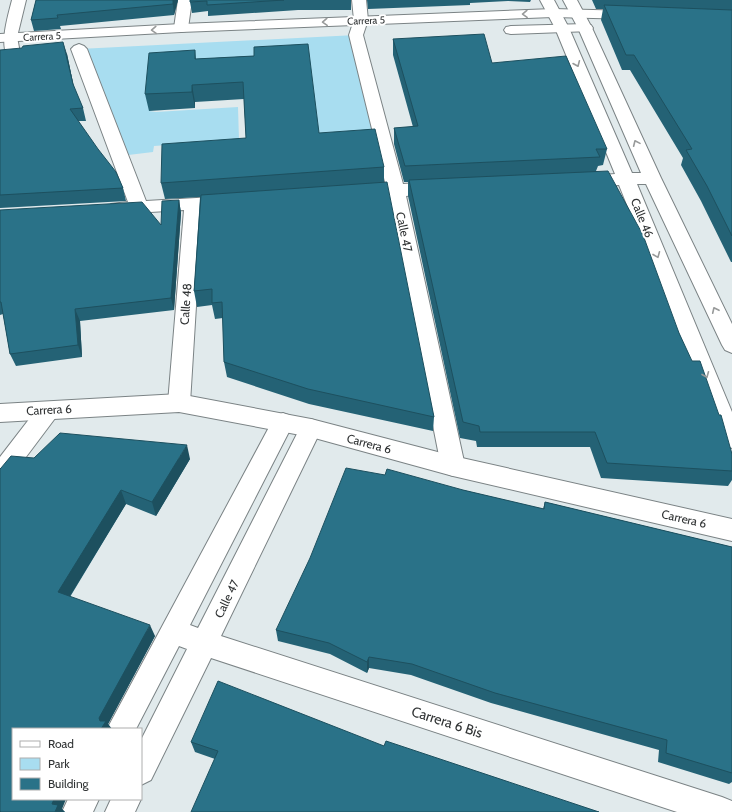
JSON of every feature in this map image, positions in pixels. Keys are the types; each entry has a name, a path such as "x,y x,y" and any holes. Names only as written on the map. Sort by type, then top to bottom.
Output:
{"street":[{"path":"13,53 5,38 19,0"},
{"path":"181,28 184,0"},
{"name":"Calle 47","path":"359,0 359,27 396,190 452,466"},
{"name":"Carrera 5","path":"5,38 181,28 359,27 550,6 573,6 646,16"},
{"name":"Calle 46","path":"550,6 562,28 626,180 732,439"},
{"path":"573,6 585,28 652,178 732,345"},
{"name":"Carrera 5","path":"316,37 359,27 403,33"},
{"path":"498,30 562,28 616,29"},
{"path":"79,49 140,207"},
{"path":"570,182 652,178"},
{"path":"341,194 451,188"},
{"path":"101,209 248,201"},
{"name":"Calle 48","path":"179,403 193,205"},
{"name":"Carrera 6","path":"0,413 179,403 311,428 452,466 732,530"},
{"path":"0,474 48,411"},
{"path":"122,728 283,422"},
{"name":"Calle 47","path":"142,768 311,428"},
{"name":"Carrera 6 Bis","path":"173,631 205,643 722,812"},
{"path":"77,812 83,800"},
{"path":"120,812 126,800"}],"green space":[{"path":"356,35 382,139 319,142 309,60 149,111 156,112 238,107 239,140 154,146 153,152 120,156 79,49"}],"building":[{"path":"36,0 173,0 173,4 57,15 58,18 31,20"},
{"path":"190,0 284,0 207,5 207,1 190,2"},
{"path":"604,5 732,10 732,236 707,186 686,150 692,149 634,55 626,55"},
{"path":"484,34 492,63 566,56 607,149 596,149 600,157 405,166 394,128 418,126 393,39"},
{"path":"63,42 73,84 83,108 70,109 116,172 123,188 0,195 0,50"},
{"path":"308,44 319,133 375,129 384,167 161,183 162,144 246,138 243,82 192,85 192,92 145,94 149,53 195,50 195,59 254,56 254,47"},
{"path":"608,171 643,235 679,333 692,361 700,361 719,415 721,415 732,454 732,471 607,463 595,432 480,432 479,426 463,422 409,180"},
{"path":"387,182 434,417 308,389 224,362 222,302 212,303 212,289 194,291 201,195"},
{"path":"179,200 171,298 75,309 78,345 10,354 0,302 0,210 142,202 161,225 162,201"},
{"path":"60,433 187,445 152,502 121,490 58,592 150,625 99,718 100,721 106,721 102,728 12,728 12,800 54,800 52,804 58,805 55,812 1,812 0,469 11,456 34,458"},
{"path":"346,468 385,475 387,469 463,490 544,509 545,502 732,547 732,773 666,753 667,740 495,693 412,664 369,657 367,662 329,643 276,630 310,558"},
{"path":"218,681 384,746 386,741 599,812 191,812 218,751 191,742"}]}
